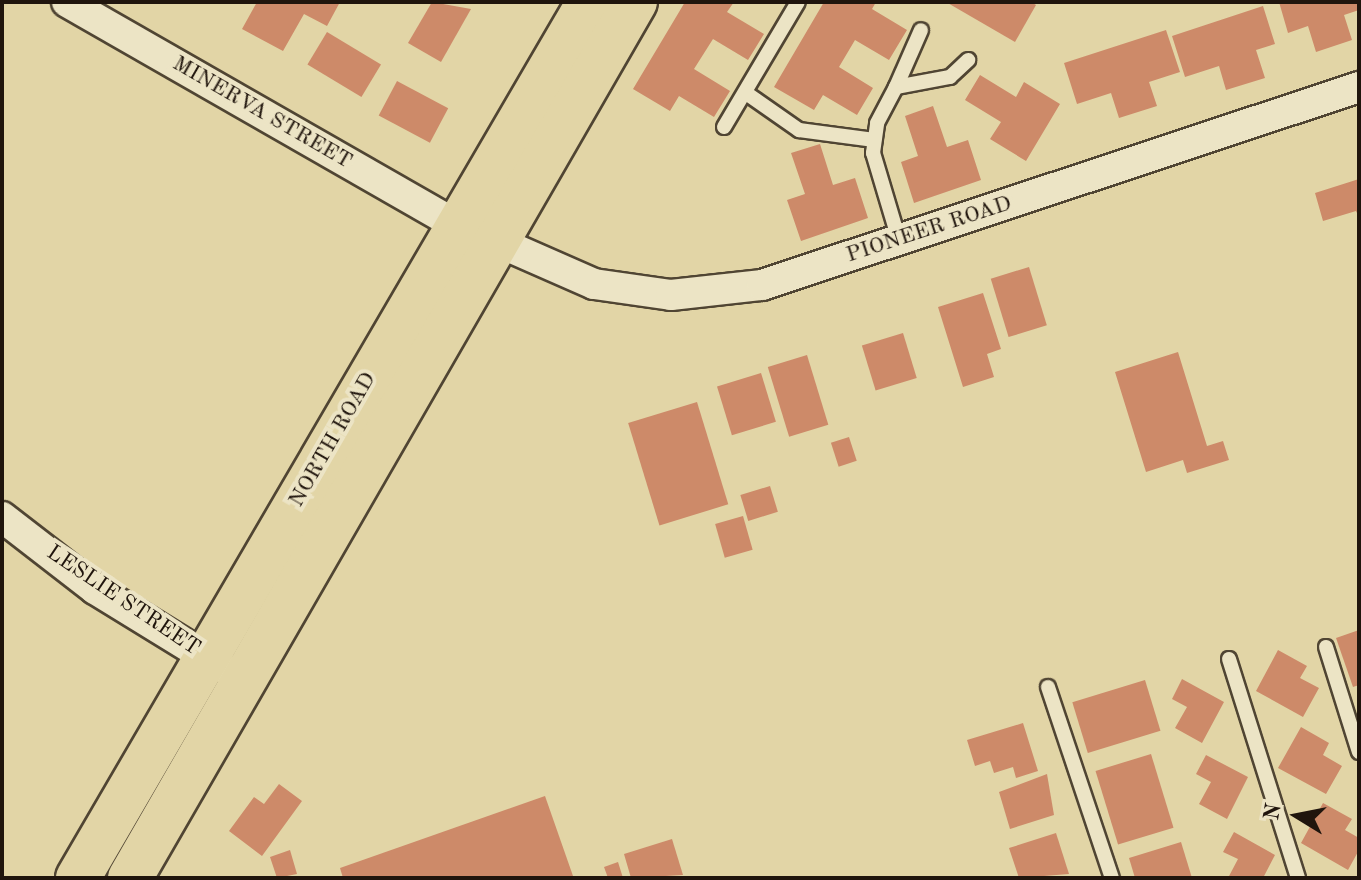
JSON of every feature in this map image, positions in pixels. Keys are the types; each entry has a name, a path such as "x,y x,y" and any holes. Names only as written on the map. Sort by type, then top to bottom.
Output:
{"main road":[{"name":"NORTH ROAD","path":"130,878 245,683 476,233 589,2"},
{"name":"NORTH ROAD","path":"78,878 207,658 476,233 635,2"}],"street":[{"name":"MINERVA STREET","path":"67,2 476,233"},
{"name":"PIONEER ROAD","path":"476,233 594,284 671,295 762,285 1359,87"},
{"name":"LESLIE STREET","path":"2,517 95,589 245,683"}],"lane":[{"path":"724,127 798,2"},
{"path":"899,240 874,140 921,30"},
{"path":"896,87 950,77 968,60"},
{"path":"746,93 799,130 874,140"},
{"path":"1326,647 1359,752"},
{"path":"1229,659 1298,878"},
{"path":"1048,687 1112,878"}],"building":[{"path":"257,2 340,2 327,26 304,14 283,51 242,29"},
{"path":"432,2 471,9 441,62 408,43"},
{"path":"685,2 734,2 727,12 764,34 748,60 713,39 694,69 730,91 714,117 679,96 670,111 633,89"},
{"path":"824,2 876,2 872,9 907,30 889,60 855,40 839,67 873,88 857,115 823,95 814,110 774,87"},
{"path":"946,2 1031,2 1036,5 1015,42"},
{"path":"1279,2 1359,2 1359,10 1344,15 1352,40 1316,52 1308,26 1288,33"},
{"path":"1263,6 1275,44 1256,50 1265,78 1226,90 1219,66 1185,77 1172,36"},
{"path":"1166,30 1180,72 1149,82 1157,106 1119,118 1111,93 1077,104 1064,63"},
{"path":"327,32 381,64 361,97 307,65"},
{"path":"980,75 1016,97 1024,82 1060,104 1026,161 990,139 1001,122 965,100"},
{"path":"397,81 448,108 430,143 379,115"},
{"path":"933,106 947,147 968,140 981,180 914,203 901,162 918,156 905,116"},
{"path":"820,144 833,185 855,178 868,218 801,241 787,200 805,194 791,153"},
{"path":"1359,179 1359,217 1356,211 1323,221 1315,193"},
{"path":"1029,267 1047,325 1009,337 991,279"},
{"path":"983,293 1001,349 987,354 994,377 963,387 938,307"},
{"path":"903,333 917,378 876,391 862,346"},
{"path":"1178,352 1207,446 1223,441 1229,460 1187,473 1183,460 1146,472 1115,372"},
{"path":"807,355 828,425 789,437 768,367"},
{"path":"761,373 776,422 732,435 717,386"},
{"path":"697,402 728,504 659,525 628,423"},
{"path":"849,437 857,461 839,467 831,443"},
{"path":"770,486 778,512 748,521 740,495"},
{"path":"743,516 753,550 725,558 715,524"},
{"path":"1359,630 1359,685 1353,687 1336,638"},
{"path":"1278,650 1307,666 1300,678 1319,688 1303,717 1256,691"},
{"path":"1182,679 1224,702 1202,743 1175,728 1187,707 1172,699"},
{"path":"1145,680 1160,731 1088,753 1072,702"},
{"path":"1023,723 1038,771 1016,778 1013,767 994,773 990,761 975,766 967,740"},
{"path":"1301,727 1329,743 1323,755 1342,766 1326,794 1278,768"},
{"path":"1151,754 1174,828 1118,845 1096,771"},
{"path":"1206,755 1248,777 1227,819 1199,804 1211,782 1196,774"},
{"path":"1047,774 1054,815 1010,829 999,792"},
{"path":"279,784 302,801 262,856 229,831 254,797 264,804"},
{"path":"545,796 573,876 343,878 340,868"},
{"path":"1323,803 1352,819 1345,830 1359,838 1359,850 1348,870 1301,843"},
{"path":"1234,832 1275,855 1263,878 1228,878 1238,859 1223,852"},
{"path":"1056,833 1069,874 1019,878 1009,848"},
{"path":"672,839 683,875 631,878 624,854"},
{"path":"1181,842 1192,878 1135,878 1129,858"},
{"path":"290,850 297,874 277,878 270,857"},
{"path":"618,862 623,878 608,878 604,867"}]}
